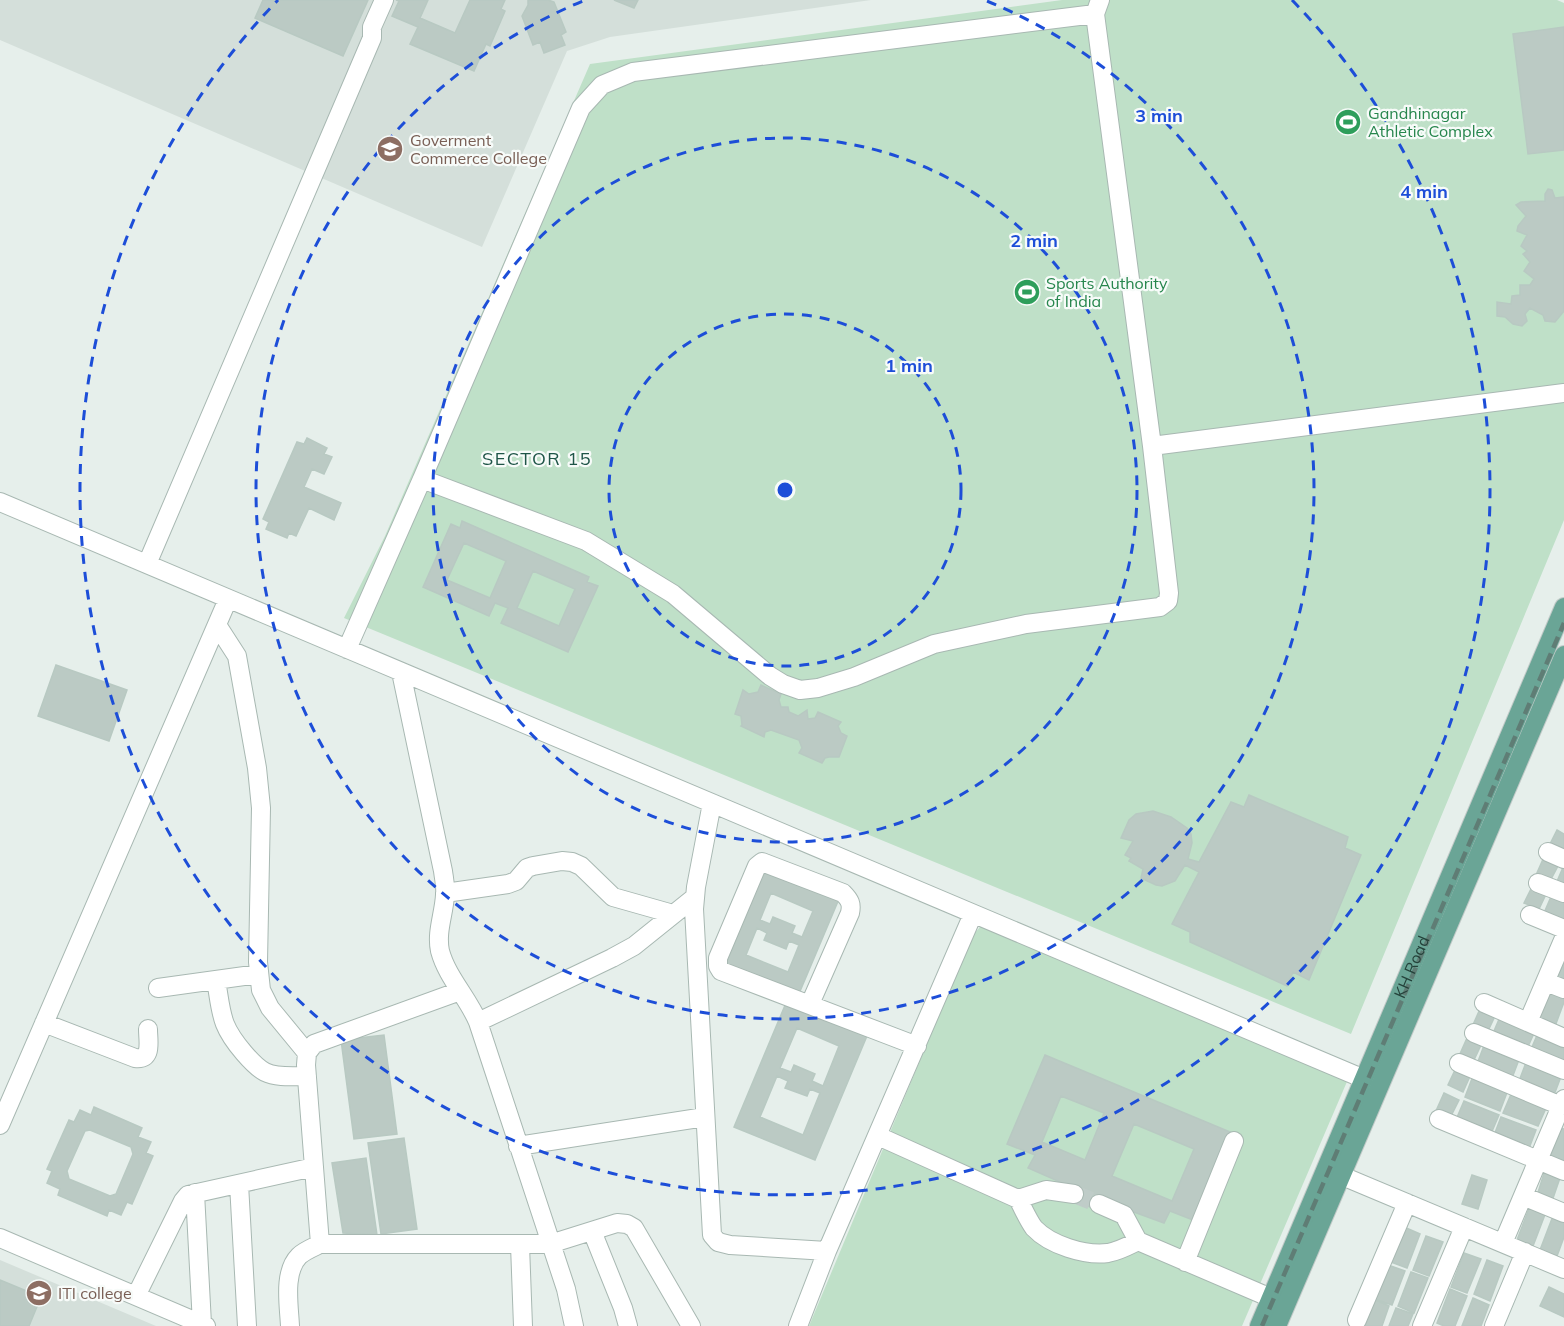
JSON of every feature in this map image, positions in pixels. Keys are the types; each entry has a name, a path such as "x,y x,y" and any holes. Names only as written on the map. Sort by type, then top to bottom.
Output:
{"main road":[{"name":"KH Road","path":"1373,1082 1564,607"},
{"name":"KH Road","path":"1259,1326 1281,1290 1564,655"},
{"name":"KH Road","path":"1277,1326 1281,1290"}],"street":[{"path":"147,564 372,38 372,27 384,0"},
{"path":"347,649 581,108 602,85 633,72 1098,7 1169,593 1168,601 1160,607 1026,624 934,644 854,677 818,688 800,690 770,676 674,594 586,541 422,479"},
{"path":"1152,446 1564,393"},
{"path":"0,502 1373,1082"},
{"path":"0,1125 228,599"},
{"path":"216,625 237,656 259,778 261,808 259,974 261,990 270,1008 307,1053"},
{"path":"401,672 443,871 446,893 439,935 440,950 478,1022 566,1289 574,1326"},
{"path":"712,803 695,897 712,1234 718,1242 730,1245 828,1251"},
{"path":"446,893 508,884 516,881 527,868 562,861 581,866 613,897 673,914"},
{"path":"810,1004 850,913 852,906 850,899 843,893 762,862 757,866 718,958 721,971 916,1046"},
{"path":"1538,883 1564,893"},
{"path":"478,1022 612,958 634,945 695,897"},
{"path":"798,1326 973,914"},
{"path":"1530,915 1564,929"},
{"path":"1528,1022 1564,939"},
{"path":"158,988 259,974"},
{"path":"216,980 224,1026 231,1038 254,1063 265,1072 280,1076 307,1076"},
{"path":"1546,982 1564,989"},
{"path":"320,1244 307,1053 314,1044 460,991"},
{"path":"1484,1004 1564,1038"},
{"path":"44,1023 141,1059 149,1050 148,1029"},
{"path":"1474,1034 1564,1070"},
{"path":"1459,1063 1561,1113 1538,1160 1503,1243"},
{"path":"519,1146 705,1117"},
{"path":"1440,1119 1564,1172"},
{"path":"878,1136 1018,1199 1033,1227 1056,1243 1090,1253 1106,1254 1120,1251 1138,1241"},
{"path":"1185,1262 1234,1141"},
{"path":"136,1296 183,1201 188,1196 314,1167"},
{"path":"1334,1172 1564,1268"},
{"path":"238,1184 247,1326"},
{"path":"1018,1199 1047,1190 1074,1194"},
{"path":"0,1238 204,1325 195,1193"},
{"path":"1523,1196 1564,1213"},
{"path":"1357,1320 1407,1203"},
{"path":"1099,1204 1124,1215 1138,1241 1185,1262 1281,1290"},
{"path":"290,1326 289,1280 293,1266 300,1255 320,1244 550,1244 617,1223 627,1224 634,1228 691,1326"},
{"path":"1422,1326 1464,1227"},
{"path":"592,1231 628,1326"},
{"path":"520,1245 523,1326"},
{"path":"1494,1326 1525,1252"}],"shaded area":[{"name":"Goverment Commerce College","path":"0,0 871,0 610,37 567,51 482,247 0,40"},
{"name":"ITI college","path":"0,1260 156,1326 0,1326"}],"green space":[{"name":"Sports Authority of India","path":"1062,0 1557,0 1564,3 1564,520 1351,1034 344,618 385,536 590,64"},
{"path":"990,916 1352,1070 1242,1326 809,1326 972,936"}],"building":[{"path":"263,0 368,0 343,56 255,18"},
{"path":"396,0 428,0 420,18 455,33 470,0 505,0 501,9 505,11 490,46 486,44 474,71 410,44 418,27 392,16 399,1"},
{"path":"528,0 554,2 566,32 561,35 565,45 544,53 540,42 533,45 522,16"},
{"path":"614,0 638,0 634,8"},
{"path":"1564,27 1564,150 1528,154 1513,34"},
{"path":"1548,189 1552,190 1555,198 1564,197 1564,311 1555,322 1545,321 1543,315 1530,308 1525,314 1527,321 1522,326 1513,324 1505,317 1497,316 1497,302 1511,304 1512,296 1520,295 1520,285 1530,285 1534,279 1524,271 1530,262 1523,254 1527,251 1521,246 1527,235 1517,231 1526,216 1516,205 1521,202 1545,201"},
{"path":"307,438 327,448 324,454 332,457 324,474 312,469 304,487 341,503 334,520 309,508 296,536 289,533 287,538 266,529 269,522 263,519 297,442 304,444"},
{"path":"462,521 589,577 587,582 598,586 568,652 501,623 508,608 495,603 489,616 423,587 451,524 460,528","holes":["464,543 506,561 490,598 447,580","533,571 575,589 559,626 517,608"]},
{"path":"56,665 127,690 109,741 38,716"},
{"path":"761,685 781,694 779,700 781,707 788,707 789,712 798,716 807,710 808,719 815,718 818,712 841,722 838,726 841,733 847,736 839,757 825,758 822,763 799,753 802,748 799,740 771,730 765,732 764,737 741,726 741,716 735,714 743,690 749,694 758,692"},
{"path":"1249,795 1348,837 1345,848 1361,855 1309,980 1293,972 1287,986 1190,942 1190,932 1172,924 1199,872 1185,865 1175,881 1162,886 1156,885 1141,878 1143,869 1129,861 1131,858 1125,855 1133,841 1121,838 1129,820 1136,814 1153,811 1171,817 1187,828 1191,834 1192,843 1188,859 1199,862 1231,802 1244,807"},
{"path":"1557,830 1564,834 1564,853 1548,848"},
{"path":"1544,857 1559,864 1550,881 1536,875"},
{"path":"1564,865 1564,889 1555,886"},
{"path":"763,868 839,899 798,996 722,965","holes":["771,893 813,911 802,937 792,933 795,926 773,917 770,924 760,920","757,928 767,933 764,940 786,949 789,941 799,945 788,972 746,955"]},
{"path":"1533,885 1547,892 1539,909 1524,903"},
{"path":"1553,892 1564,897 1564,921 1544,913"},
{"path":"1564,951 1564,984 1553,980"},
{"path":"1550,988 1564,994 1564,1002 1554,1029 1537,1023"},
{"path":"786,1003 867,1036 815,1160 734,1127","holes":["797,1028 839,1046 823,1086 812,1081 815,1074 794,1065 791,1072 780,1068","777,1076 788,1081 785,1088 807,1096 810,1089 820,1093 803,1135 760,1117"]},
{"path":"1480,1009 1495,1016 1487,1033 1472,1027"},
{"path":"1500,1017 1535,1031 1526,1051 1491,1038"},
{"path":"1538,1033 1564,1043 1564,1067 1529,1054"},
{"path":"384,1035 397,1134 354,1139 341,1040"},
{"path":"1467,1038 1481,1045 1473,1062 1459,1056"},
{"path":"1485,1043 1520,1057 1512,1078 1477,1064"},
{"path":"1045,1055 1230,1132 1193,1220 1170,1211 1164,1223 1101,1200 1097,1210 1072,1199 1076,1189 1028,1168 1035,1155 1007,1144","holes":["1061,1096 1104,1113 1085,1160 1042,1142","1134,1124 1194,1149 1172,1201 1112,1176"]},
{"path":"1527,1060 1562,1074 1554,1095 1519,1081"},
{"path":"1456,1068 1471,1074 1463,1092 1448,1085"},
{"path":"1473,1076 1508,1090 1500,1111 1465,1097"},
{"path":"1512,1092 1547,1106 1538,1126 1503,1113"},
{"path":"1444,1093 1459,1100 1450,1118 1436,1111"},
{"path":"1464,1101 1499,1115 1490,1136 1455,1122"},
{"path":"94,1107 142,1128 138,1137 151,1142 146,1153 153,1156 132,1204 127,1202 121,1215 109,1210 107,1216 58,1195 60,1189 47,1183 52,1171 47,1169 69,1120 74,1122 80,1110 91,1115","holes":["90,1130 131,1147 133,1154 116,1194 110,1196 69,1179 67,1171 85,1131"]},
{"path":"1501,1117 1536,1130 1528,1151 1493,1138"},
{"path":"1561,1128 1564,1129 1564,1168 1548,1162"},
{"path":"404,1138 417,1229 381,1234 368,1143"},
{"path":"366,1158 377,1235 343,1233 332,1163"},
{"path":"1545,1170 1561,1175 1551,1204 1536,1199"},
{"path":"1472,1175 1487,1180 1478,1209 1462,1204"},
{"path":"1530,1206 1546,1212 1533,1246 1517,1240"},
{"path":"1553,1216 1564,1220 1564,1237 1557,1256 1540,1250"},
{"path":"1404,1227 1420,1234 1407,1268 1391,1262"},
{"path":"1426,1236 1443,1242 1429,1276 1413,1270"},
{"path":"1464,1253 1481,1259 1467,1293 1451,1287"},
{"path":"1487,1260 1503,1266 1490,1301 1474,1294"},
{"path":"1388,1265 1405,1271 1392,1305 1375,1299"},
{"path":"1411,1272 1428,1278 1414,1313 1398,1306"},
{"path":"0,1280 41,1297 29,1326 0,1326"},
{"path":"1549,1287 1564,1294 1564,1317 1540,1306"},
{"path":"1450,1289 1467,1296 1455,1326 1444,1326 1437,1323"},
{"path":"1473,1298 1489,1305 1481,1326 1462,1326"},
{"path":"1373,1299 1389,1306 1382,1326 1363,1326"},
{"path":"1396,1308 1413,1314 1408,1326 1389,1326"}],"tunnel":[{"path":"1074,1194 1099,1204"}],"railway":[{"path":"1262,1326 1564,623"}],"place":[{"name":"Gandhinagar Athletic Complex","path":"1348,122"},
{"name":"Goverment Commerce College","path":"390,149"},
{"name":"Sports Authority of India","path":"1027,292"},
{"name":"ITI college","path":"39,1293"}],"district":[{"name":"SECTOR 15","path":"537,458"}]}
